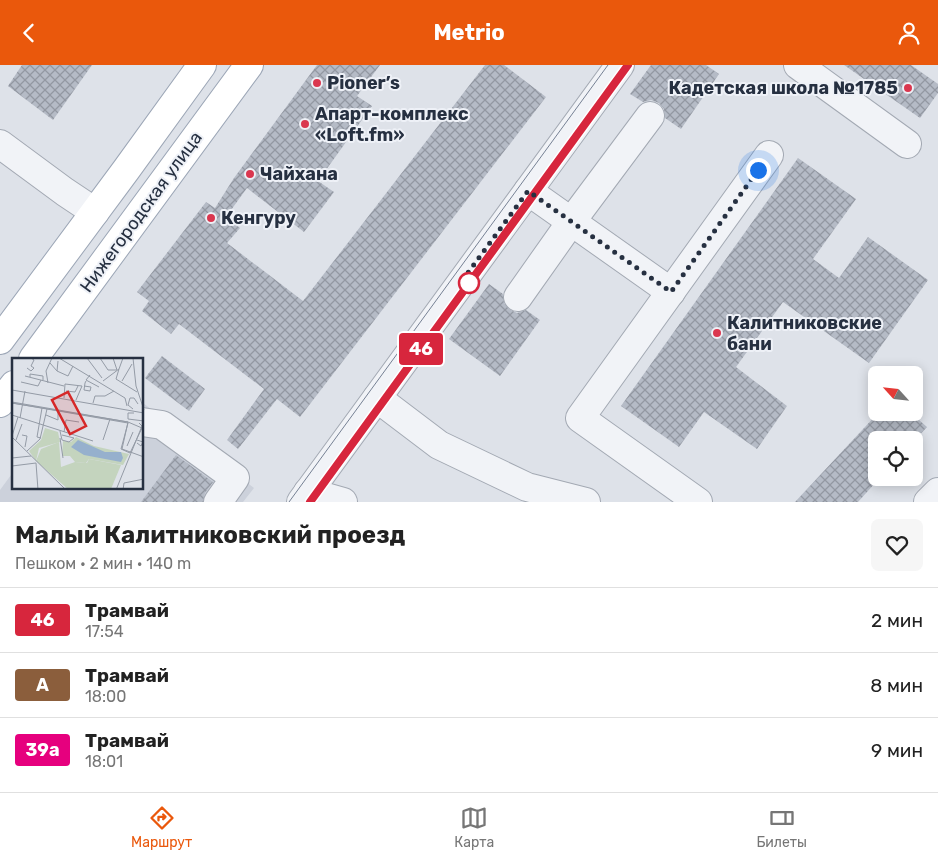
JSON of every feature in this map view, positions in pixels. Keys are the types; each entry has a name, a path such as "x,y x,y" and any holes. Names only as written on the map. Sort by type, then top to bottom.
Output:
{"main road":[{"name":"Нижегородская улица","path":"0,341 202,65"},
{"name":"Нижегородская улица","path":"37,358 249,65"},
{"path":"0,403 12,388"}],"street":[{"path":"342,502 304,497 620,65"},
{"path":"798,65 907,144"},
{"path":"518,297 650,116"},
{"path":"0,143 64,192 95,212"},
{"path":"698,502 580,419 770,155"},
{"path":"528,191 671,292"},
{"path":"377,397 439,445 526,487 586,502"},
{"path":"144,422 162,425 235,479 218,502"},
{"path":"928,502 938,492"}],"shaded area":[{"path":"144,404 254,488 243,502 0,502 0,490 12,474 12,489 144,489"}],"building":[{"path":"22,65 92,65 53,120 8,86"},
{"path":"317,65 380,65 357,96 372,106 318,181 334,192 304,232 247,188 226,217 240,228 227,243 303,301 485,65 504,65 546,97 300,417 277,399 238,449 227,440 264,389 179,324 171,334 142,311 149,301 137,292 206,202 215,208 234,178"},
{"path":"651,65 706,65 719,74 681,129 665,118 664,109 659,103 651,100 643,102 630,94"},
{"name":"Кадетская школа №1785","path":"844,65 911,65 938,84 938,93 920,118"},
{"name":"Калитниковские бани","path":"798,158 856,199 813,259 839,278 868,237 928,280 869,363 783,302 736,367 787,406 757,449 704,412 679,447 621,406"},
{"path":"489,284 503,294 504,303 509,309 517,313 526,310 540,320 500,376 449,339"},
{"path":"162,356 205,389 189,411 145,378"},
{"path":"871,421 920,421 927,427 923,431 868,431 868,486 872,486 858,502 795,502"},
{"path":"176,455 213,482 205,493 203,502 141,502"}],"tram line":[{"path":"289,502 608,65"},
{"path":"310,502 628,65"},
{"name":"46","path":"310,502 628,65"}],"place":[{"name":"Pioner’s","path":"317,83"},
{"name":"Кадетская школа №1785","path":"908,88"},
{"name":"Апарт-комплекс «Loft.fm»","path":"305,124"},
{"name":"Чайхана","path":"250,174"},
{"name":"Кенгуру","path":"211,218"},
{"name":"Калитниковские бани","path":"717,333"}],"route":[{"path":"469,283 462,281 528,191 671,292 758,170"}]}
